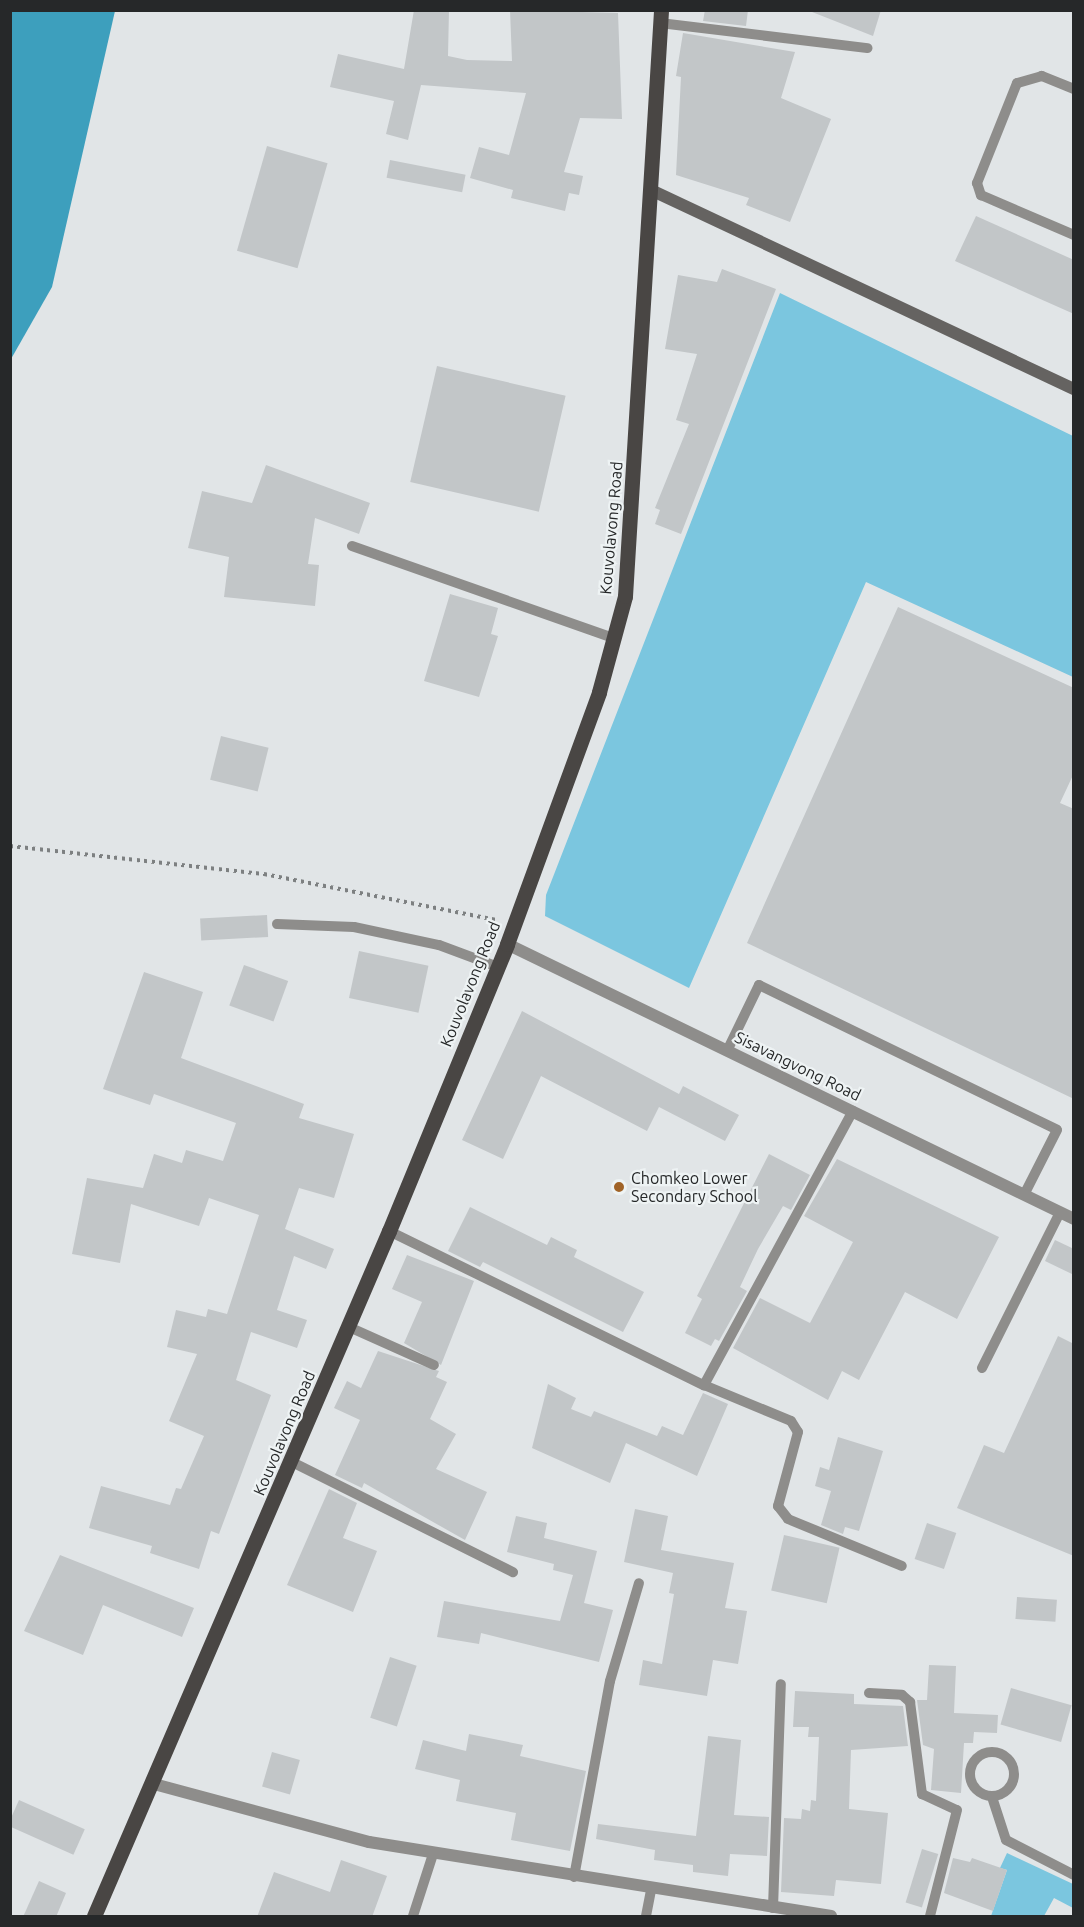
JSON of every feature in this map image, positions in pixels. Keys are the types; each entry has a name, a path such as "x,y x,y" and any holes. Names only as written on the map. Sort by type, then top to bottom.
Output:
{"main road":[{"name":"Kouvolavong Road","path":"94,1917 154,1784 349,1328 498,967 613,638 626,585 653,191 661,17"}],"street":[{"path":"653,191 1074,389"},
{"name":"Sisavangvong Road","path":"507,944 728,1049 1074,1219"},
{"path":"154,1784 433,1854 831,1917"}],"lane":[{"path":"661,17 868,48"},
{"path":"1074,89 1042,75 1017,83 977,183 981,195 1074,235"},
{"path":"352,546 613,638"},
{"path":"277,924 354,927 439,945 498,967"},
{"path":"728,1049 759,985 1046,1125 1056,1130 1024,1195"},
{"path":"704,1385 853,1111"},
{"path":"982,1368 1060,1212"},
{"path":"389,1232 704,1385 791,1421 798,1432 776,1497 788,1519 902,1566"},
{"path":"349,1328 434,1365"},
{"path":"292,1462 513,1572"},
{"path":"574,1877 610,1681 639,1583"},
{"path":"773,1908 782,1684"},
{"path":"869,1693 902,1695 910,1702 922,1794 957,1810 930,1917"},
{"path":"992,1797 1006,1792 1014,1780 1013,1766 997,1752 976,1758 970,1772 973,1786 992,1797 1006,1840 1074,1875"},
{"path":"413,1917 433,1854"},
{"path":"646,1917 651,1890"}],"path":[{"path":"10,846 264,874 514,924"}],"shaded area":[{"path":"11,10 115,11 52,287 11,359"},
{"path":"780,293 1073,436 1073,677 866,582 689,988 545,916 546,895"},
{"path":"1007,1853 1073,1884 1073,1908 1054,1898 1044,1916 991,1916 1007,1870 1000,1868"}],"building":[{"path":"414,10 449,10 448,56 467,60 512,61 510,10 618,13 622,119 580,118 564,172 583,176 579,195 569,193 565,211 511,198 513,190 470,178 479,147 509,155 526,93 421,85 408,140 386,134 394,101 330,87 338,54 404,69"},
{"path":"705,10 748,10 746,26 703,21"},
{"path":"807,10 881,10 873,36"},
{"path":"683,33 795,52 781,98 831,119 790,222 746,205 749,198 676,175 681,77 676,76"},
{"path":"267,146 328,163 298,268 237,251"},
{"path":"390,160 466,175 462,192 387,178"},
{"path":"976,216 1074,260 1074,314 955,261"},
{"path":"722,269 776,289 681,534 655,524 660,510 655,508 689,424 676,420 697,354 665,349 678,275 717,282"},
{"path":"437,366 566,396 539,512 410,482"},
{"path":"266,465 370,503 359,534 315,518 308,564 319,565 315,606 224,597 229,557 188,548 202,491 252,503"},
{"path":"450,594 498,608 491,634 498,636 479,697 424,681"},
{"path":"898,607 1074,688 1074,773 1060,803 1074,809 1074,1099 747,943"},
{"path":"221,736 269,748 258,792 210,780"},
{"path":"267,915 268,937 201,940 200,919"},
{"path":"359,951 428,966 418,1013 349,998"},
{"path":"244,965 288,981 273,1021 229,1005"},
{"path":"144,972 203,992 181,1058 304,1104 299,1118 354,1134 334,1198 299,1188 285,1229 334,1249 326,1269 294,1256 277,1310 307,1320 297,1348 251,1332 236,1380 271,1395 219,1534 211,1531 199,1569 150,1553 152,1546 89,1528 101,1486 170,1505 176,1488 181,1489 204,1436 169,1421 197,1354 167,1347 176,1310 206,1317 208,1309 227,1314 259,1215 209,1198 199,1226 131,1204 120,1263 72,1254 87,1178 143,1188 154,1154 182,1163 186,1150 223,1161 236,1123 154,1094 150,1105 103,1089"},
{"path":"522,1011 679,1094 683,1086 739,1115 725,1141 659,1107 647,1131 541,1076 503,1159 462,1140"},
{"path":"769,1154 810,1175 791,1210 783,1206 758,1249 740,1287 747,1291 719,1341 715,1339 711,1346 685,1333 702,1299 697,1296"},
{"path":"837,1159 999,1237 957,1319 905,1292 859,1380 842,1371 828,1400 733,1348 760,1298 810,1323 853,1242 804,1216"},
{"path":"470,1207 547,1245 551,1237 577,1250 574,1257 644,1292 623,1332 483,1262 480,1267 448,1251"},
{"path":"1055,1240 1074,1249 1074,1275 1045,1261"},
{"path":"407,1255 474,1281 441,1365 404,1343 422,1302 392,1289"},
{"path":"1058,1336 1074,1344 1074,1556 957,1508 984,1445 1004,1453"},
{"path":"378,1351 439,1371 436,1377 447,1382 430,1419 456,1434 436,1469 487,1492 465,1540 364,1483 362,1488 335,1475 360,1420 334,1408 347,1381 361,1388"},
{"path":"548,1384 576,1398 571,1409 591,1417 594,1411 657,1436 662,1426 683,1435 703,1393 728,1404 697,1476 626,1443 610,1483 532,1448"},
{"path":"838,1437 883,1451 859,1531 845,1527 843,1534 821,1525 831,1491 815,1486 820,1467 829,1470"},
{"path":"329,1489 357,1503 343,1538 377,1551 353,1612 287,1585"},
{"path":"635,1509 668,1516 661,1550 734,1563 725,1608 747,1611 738,1664 713,1660 707,1696 639,1685 643,1660 662,1664 674,1594 669,1593 673,1573 624,1562"},
{"path":"516,1516 547,1523 544,1538 597,1551 584,1603 613,1610 599,1662 481,1633 479,1644 437,1637 444,1601 560,1621 573,1575 553,1570 554,1564 507,1552"},
{"path":"927,1523 956,1533 944,1569 915,1559"},
{"path":"784,1535 840,1548 827,1603 771,1591"},
{"path":"60,1555 194,1608 182,1637 103,1605 83,1655 24,1631"},
{"path":"1017,1597 1057,1600 1055,1622 1015,1619"},
{"path":"390,1657 417,1666 397,1727 370,1718"},
{"path":"929,1665 956,1666 954,1713 998,1715 997,1733 974,1732 973,1743 964,1743 961,1793 931,1790 934,1749 923,1745 917,1700 927,1700"},
{"path":"1011,1688 1072,1705 1061,1742 1001,1725"},
{"path":"795,1691 854,1694 854,1704 903,1706 908,1746 851,1750 849,1809 888,1813 881,1884 836,1880 834,1896 781,1892 784,1818 801,1819 802,1809 810,1811 811,1800 816,1801 819,1737 808,1737 809,1727 793,1727"},
{"path":"469,1734 523,1745 520,1756 586,1771 570,1851 511,1840 516,1813 456,1801 460,1780 415,1769 423,1740 466,1751"},
{"path":"708,1736 741,1740 734,1815 769,1817 767,1856 730,1854 728,1876 693,1872 693,1865 654,1860 655,1850 596,1839 598,1824 696,1836"},
{"path":"272,1752 300,1760 290,1795 262,1787"},
{"path":"19,1800 85,1829 73,1855 10,1827 10,1820"},
{"path":"922,1849 938,1854 922,1908 906,1903"},
{"path":"953,1858 970,1862 972,1858 1007,1870 993,1911 944,1893"},
{"path":"341,1860 387,1876 372,1917 257,1917 274,1872 330,1892"},
{"path":"39,1881 66,1893 56,1917 23,1917"}],"place":[{"name":"Chomkeo Lower Secondary School","path":"619,1187"}]}
